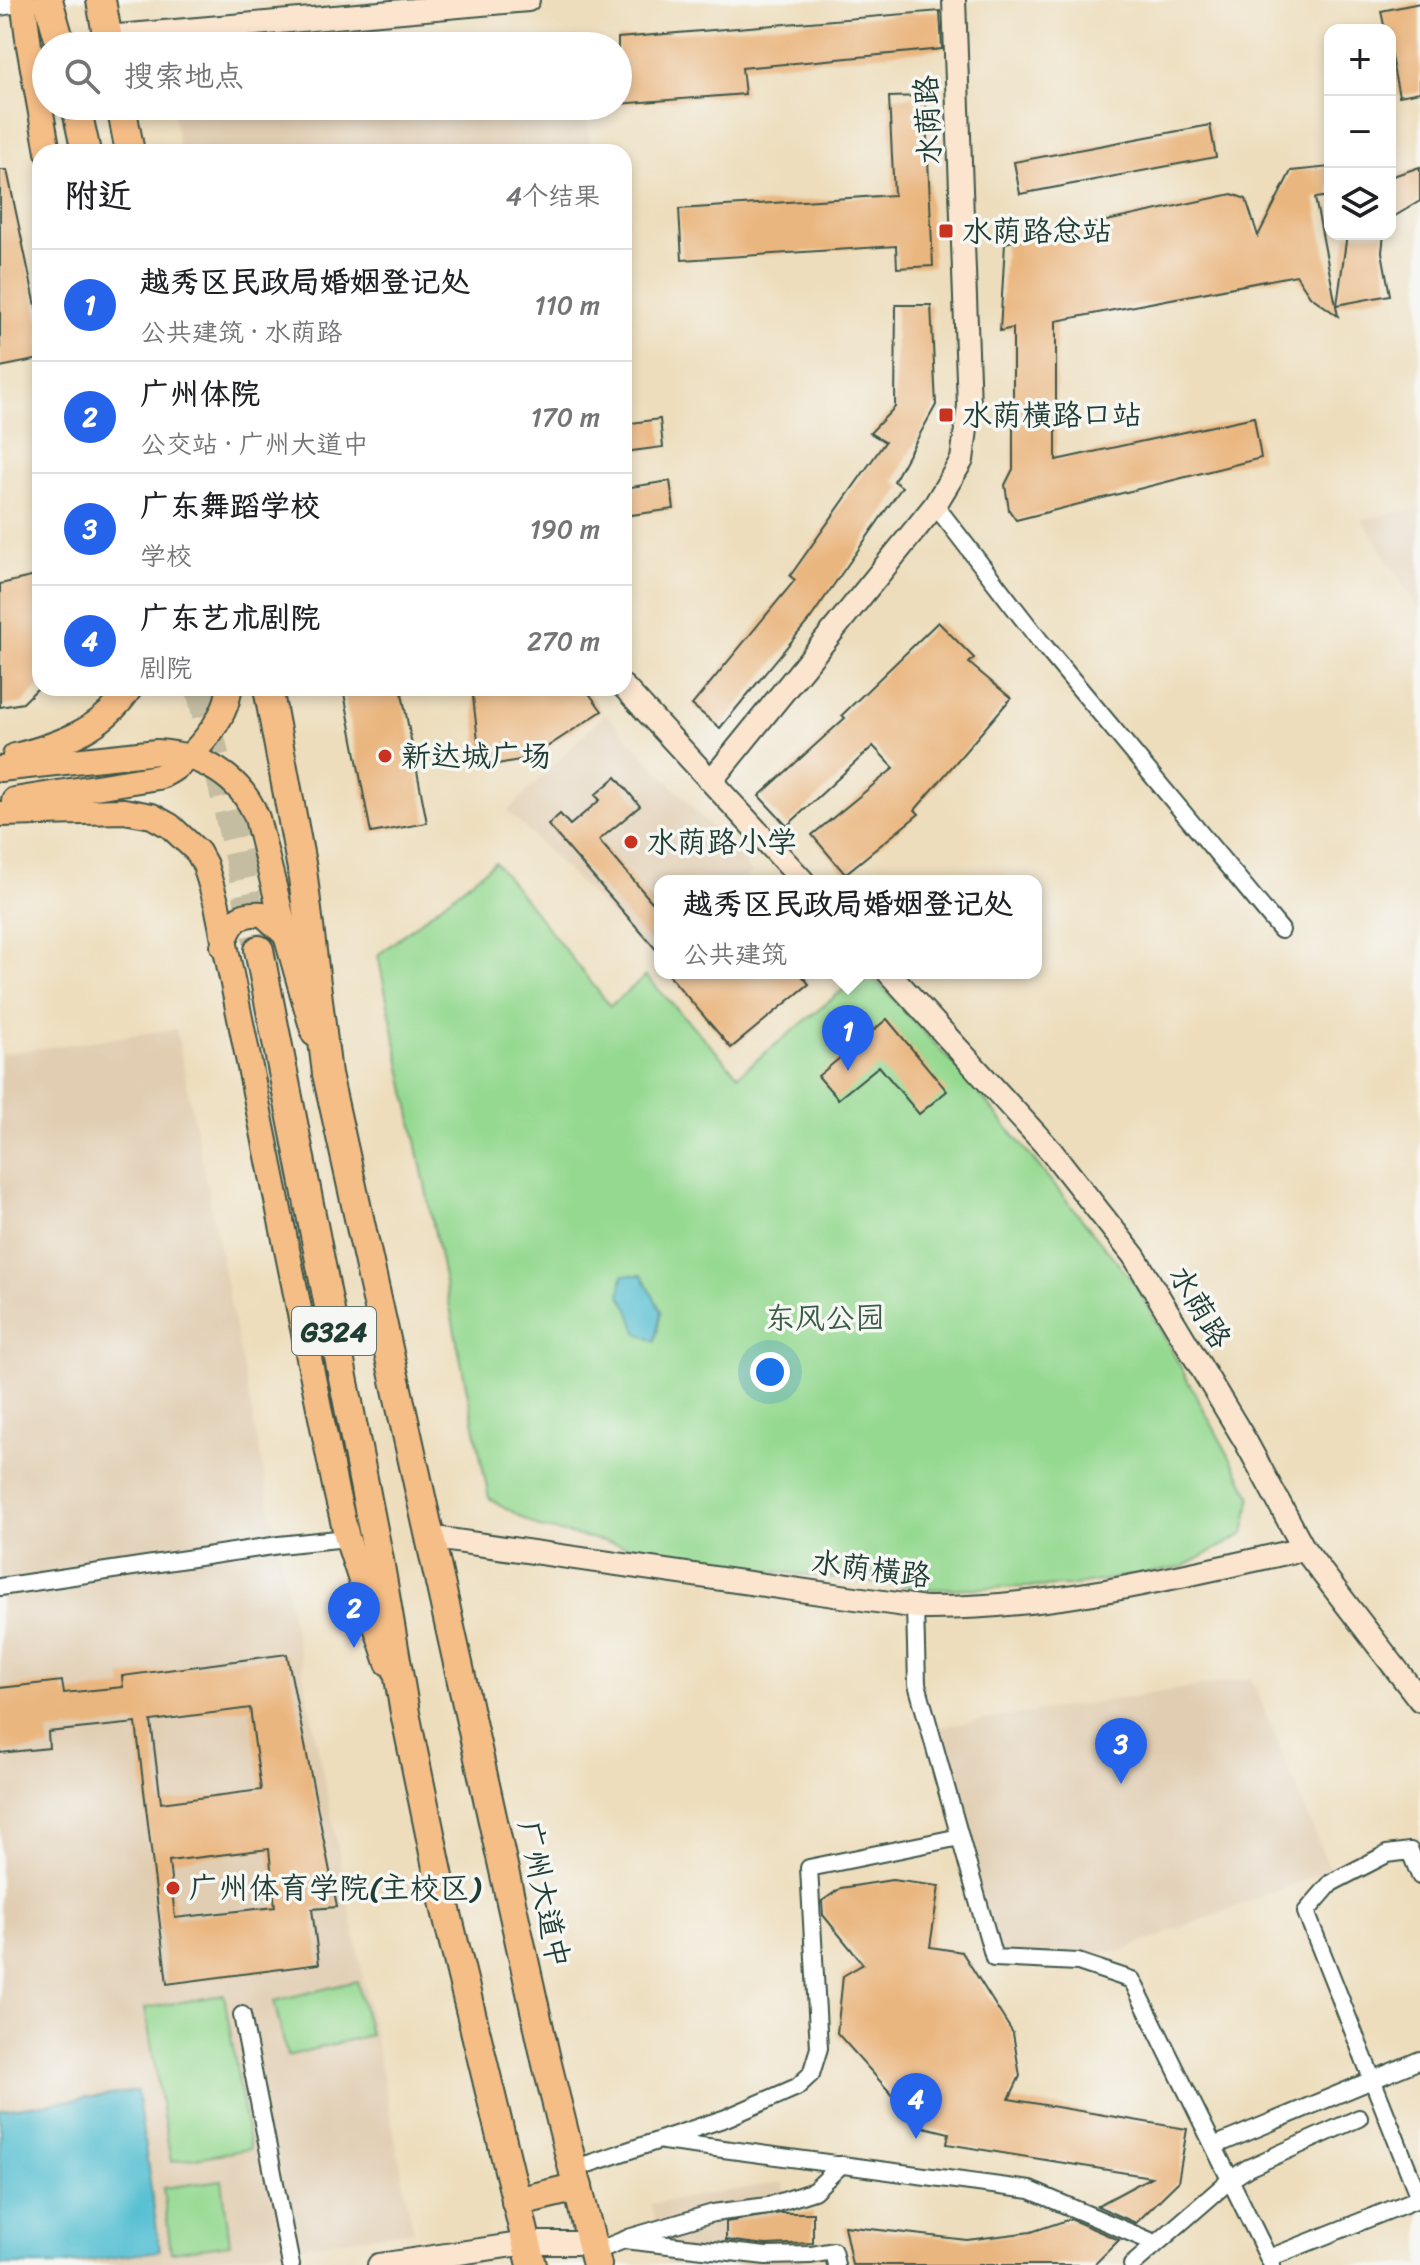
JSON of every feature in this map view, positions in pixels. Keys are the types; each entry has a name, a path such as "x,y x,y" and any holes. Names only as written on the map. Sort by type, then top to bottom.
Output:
{"highway":[{"path":"101,0 106,32"},
{"path":"24,3 49,32"},
{"path":"79,120 84,144"},
{"path":"124,120 128,144"},
{"name":"G324","path":"270,696 302,869 327,1074 428,1537"},
{"name":"G324","path":"259,950 379,1560 405,1713 465,1997 516,2202 526,2259"},
{"name":"广州大道中","path":"428,1537 547,2064 594,2253"},
{"path":"516,2202 576,2178"}],"main road":[{"path":"24,3 44,32"},
{"path":"24,3 32,53"},
{"path":"43,120 47,144"},
{"path":"0,759 43,748 85,730 118,705 124,696"},
{"path":"0,802 158,777 181,759 221,714 229,696"},
{"path":"0,769 136,753 213,766 240,791 252,806 263,840 286,935 327,1074"},
{"path":"0,814 124,811 152,816 188,841 205,865 217,905 347,1538 405,1713"},
{"path":"223,946 233,921 241,915 263,914 286,935"}],"street":[{"path":"200,32 528,0"},
{"name":"水荫路","path":"711,781 935,505 962,460 969,406 954,0"},
{"path":"935,505 1040,641 1281,930"},
{"path":"632,696 797,875"},
{"name":"水荫路","path":"894,979 1052,1152 1134,1256 1246,1442 1304,1549 1420,1700"},
{"name":"水荫横路","path":"428,1537 915,1607 964,1608 1159,1580 1304,1549"},
{"path":"0,1587 279,1545 347,1538"},
{"path":"915,1607 917,1684 994,1958 1078,1962 1132,1980 1270,2262 1420,2199 1306,1912 1331,1883 1387,1854 1410,1851 1420,1876"},
{"path":"576,2178 655,2140 726,2118 797,2087 811,2074 816,2063 819,2036 809,1868 960,1837"},
{"path":"242,2015 291,2265"},
{"path":"1214,2146 1420,2060"},
{"path":"1132,2265 1248,2168 1359,2118"},
{"path":"655,2140 1030,2190 1155,2243"},
{"path":"379,2265 594,2253 624,2240 713,2213 768,2206 814,2191 841,2165"},
{"path":"624,2240 766,2256 833,2251 836,2265"}],"shaded area":[{"path":"175,120 588,120 590,144 178,144"},
{"path":"1420,508 1420,611 1362,519"},
{"name":"水荫路小学","path":"605,713 752,872 749,875 654,875 654,958 508,811"},
{"name":"广州体育学院(主校区)","path":"176,1029 413,2230 172,2265 0,2265 0,1054"},
{"path":"1251,1678 1330,1870 1121,1951 1002,1957 963,1839 933,1728"},
{"path":"782,2182 804,2265 668,2265 650,2204"}],"green space":[{"name":"东风公园","path":"495,862 610,1006 646,976 738,1075 857,979 875,979 970,1082 1135,1284 1251,1496 1244,1534 1183,1567 1071,1586 931,1589 726,1566 540,1528 489,1498 378,955"},
{"path":"357,1981 370,2035 287,2056 274,2001"},
{"path":"224,1995 250,2149 171,2162 145,2008"},
{"path":"222,2180 230,2244 171,2252 163,2188"}],"water":[{"path":"623,1275 642,1275 661,1311 655,1342 637,1332 620,1295"},
{"path":"137,2091 160,2251 61,2265 0,2265 0,2110"}],"building":[{"path":"1420,3 1420,92 1399,96 1396,24 1384,24 1381,11"},
{"path":"940,11 942,49 742,68 745,94 632,103 632,37"},
{"path":"925,96 933,266 897,268 896,246 682,260 679,209 894,195 889,97"},
{"path":"1210,125 1216,157 1020,194 1014,162"},
{"path":"1420,167 1420,201 1396,215 1396,175"},
{"path":"1324,168 1324,197 1315,198 1338,316 1310,296 1296,275 1056,321 1056,460 1254,417 1261,458 1016,520 1009,510 1005,485 1013,469 1013,328 1000,331 1005,243 1232,194 1246,199 1258,236 1291,171"},
{"path":"0,170 7,170 32,287 32,361 0,367"},
{"path":"1346,240 1383,240 1382,252 1390,295 1337,305"},
{"path":"896,305 931,305 936,405 894,481 902,487 810,619 720,728 692,705 795,580 790,576 885,442 870,433 895,407"},
{"path":"660,419 663,447 632,451 632,423"},
{"path":"670,481 674,509 632,515 632,487"},
{"path":"32,577 32,694 23,703 0,707 0,584"},
{"path":"938,622 974,658 969,663 1011,698 915,810 919,814 845,874 812,835 894,768 873,746 787,826 759,796 845,718 842,715"},
{"name":"新达城广场","path":"345,696 403,696 427,823 371,833"},
{"path":"473,696 591,696 602,711 530,758 481,767"},
{"path":"616,777 640,806 599,840 652,902 654,900 654,947 548,825 560,814 570,825 600,800 595,795"},
{"path":"672,979 805,979 809,984 731,1048"},
{"path":"887,1019 947,1091 919,1114 879,1066 838,1099 818,1076"},
{"path":"287,1654 337,1907 312,1909 319,1964 167,1984 136,1723 48,1732 49,1748 0,1753 0,1688 62,1681 64,1693 123,1687 122,1676","holes":["250,1708 261,1790 161,1803 151,1721","269,1849 275,1907 175,1918 169,1861"]},
{"path":"892,1880 939,1886 930,1947 962,1952 1013,2033 1020,2076 1009,2099 1187,2129 1178,2182 1136,2223 1097,2206 1151,2177 947,2144 949,2133 920,2126 837,2033 843,1976 863,1964 823,1915 822,1901 841,1888"},
{"path":"781,2213 813,2213 813,2243 766,2245 726,2240 726,2222"},
{"path":"1070,2219 1119,2240 1094,2265 852,2265 844,2226 967,2240 1031,2232"}],"tunnel":[{"path":"202,696 259,950"}],"place":[{"name":"水荫路总站","path":"946,231"},
{"name":"水荫横路口站","path":"946,415"},
{"name":"新达城广场","path":"385,756"},
{"name":"水荫路小学","path":"631,842"},
{"name":"越秀区民政局婚姻登记处","path":"848,1071"},
{"name":"广州体院","path":"354,1648"},
{"name":"广东舞蹈学校","path":"1121,1784"},
{"name":"广州体育学院(主校区)","path":"173,1888"},
{"name":"广东艺术剧院","path":"916,2139"}]}
